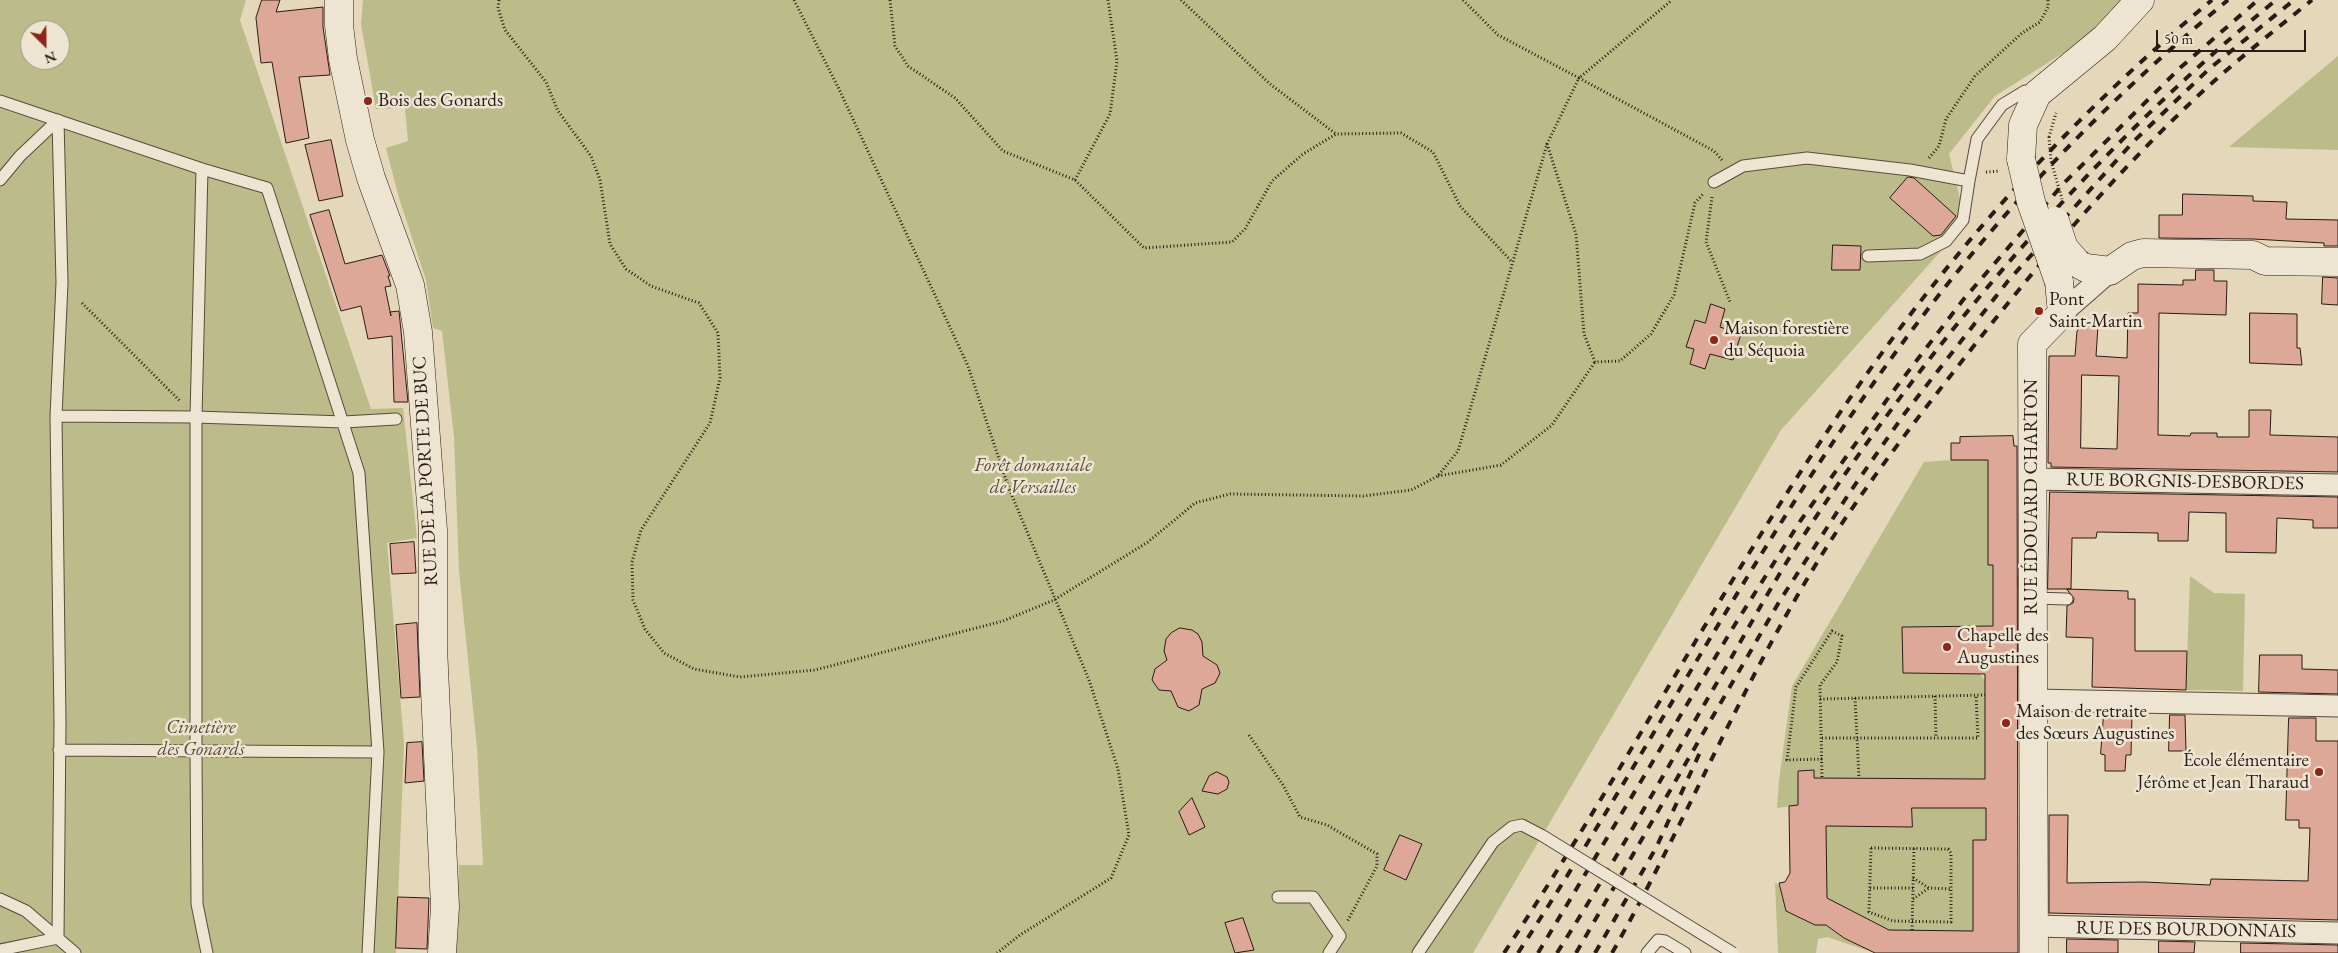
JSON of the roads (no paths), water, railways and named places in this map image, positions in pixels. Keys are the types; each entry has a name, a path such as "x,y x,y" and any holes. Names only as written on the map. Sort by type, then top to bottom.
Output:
{"street":[{"name":"RUE DE LA PORTE DE BUC","path":"339,0 339,25 343,59 360,140 371,178 410,285 418,332 433,530 433,647 445,907 442,953"},
{"path":"2140,0 2105,38 2047,91 2023,125 2027,161 2039,226 2069,290 2086,268 2110,271 2132,256 2144,253 2253,255 2265,261 2338,262"},
{"name":"RUE ÉDOUARD CHARTON","path":"2034,953 2032,344 2069,290"},
{"name":"RUE BORGNIS-DESBORDES","path":"2031,479 2338,485"},
{"path":"2034,700 2338,706"},
{"name":"RUE DES BOURDONNAIS","path":"2034,926 2338,933"}],"lane":[{"path":"1868,256 1920,254 1946,241 1962,220 1977,140 2002,105 2025,91 2047,91"},
{"path":"0,101 202,169 267,188 360,473 378,752 368,953"},
{"path":"0,180 20,156 58,120"},
{"path":"58,120 62,283 56,416 59,750 58,938"},
{"path":"1714,182 1743,166 1807,158 1970,176"},
{"path":"202,169 196,417 196,751 197,904 206,953"},
{"path":"56,416 196,417 344,422 396,419"},
{"path":"2033,598 2067,598"},
{"path":"59,750 378,752"},
{"path":"1418,953 1493,842 1512,827 1522,825 1733,953"},
{"path":"1278,897 1313,897 1340,936 1329,953"},
{"path":"0,899 26,911 75,953"},
{"path":"0,950 58,938"},
{"path":"1647,953 1658,940 1665,941 1685,953"}],"railway":[{"path":"1504,953 1605,793 1751,550 1854,392 1910,315 1979,230 2052,149 2130,72 2212,0"},
{"path":"1518,953 1571,870 1774,533 1883,370 1974,251 2042,174 2151,67 2228,0"},
{"path":"1538,953 1734,626 1801,520 1891,394 1963,300 2064,183 2181,67 2258,0"},
{"path":"1557,953 1622,847 1784,566 1844,476 1898,401 1954,328 2013,257 2075,189 2139,123 2206,60 2276,0"},
{"path":"1576,953 1779,602 1850,492 1905,413 2008,281 2134,141 2209,69 2294,0"},
{"path":"1612,953 1661,862 1777,631 1856,502 1955,370 2013,297 2104,191 2168,124 2202,92 2312,0"},
{"path":"1595,953 1656,848 1702,748"}],"place":[{"name":"Bois des Gonards","path":"368,101"},
{"name":"Pont Saint-Martin","path":"2039,311"},
{"name":"Maison forestière du Séquoia","path":"1714,340"},
{"name":"Chapelle des Augustines","path":"1947,647"},
{"name":"Maison de retraite des Sœurs Augustines","path":"2006,723"},
{"name":"École élémentaire Jérôme et Jean Tharaud","path":"2319,772"}],"park label":[{"name":"Forêt domaniale de Versailles","path":"1033,477"},
{"name":"Cimetière des Gonards","path":"201,739"}]}
